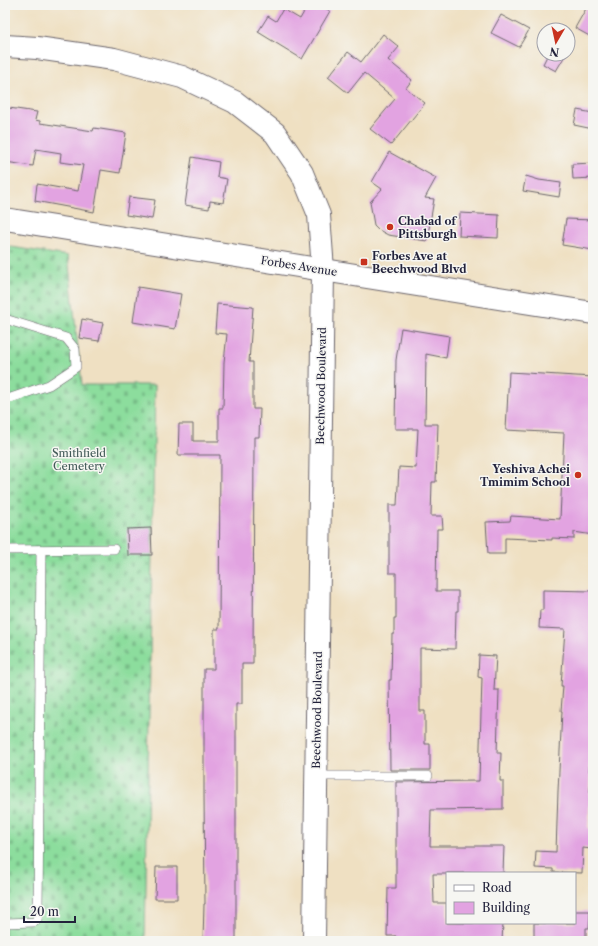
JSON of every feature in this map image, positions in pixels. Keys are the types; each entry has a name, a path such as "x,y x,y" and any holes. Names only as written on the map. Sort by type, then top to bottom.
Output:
{"main road":[{"name":"Beechwood Boulevard","path":"5,46 37,48 114,59 182,77 235,102 275,133 302,173 320,215 323,270 314,941"},
{"name":"Forbes Avenue","path":"5,219 593,313"}],"lane":[{"path":"5,319 66,338 76,349 76,367 49,385 5,400"},
{"path":"5,550 114,549"},
{"path":"5,923 34,922 37,920 38,914 41,550"},
{"path":"316,776 428,776"}],"green space":[{"name":"Smithfield Cemetery","path":"5,246 68,256 82,385 155,385 145,941 5,941"}],"building":[{"path":"308,5 320,5 330,11 302,59 258,32 268,16 276,21 283,9 300,19"},
{"path":"588,5 593,5 593,38 576,29"},
{"path":"501,15 529,30 519,47 491,33"},
{"path":"383,34 399,47 388,60 412,80 406,88 425,103 391,145 370,129 395,99 364,73 348,93 328,77 348,52 361,62"},
{"path":"544,62 561,62 556,71 543,64"},
{"path":"9,108 37,112 35,120 40,121 40,123 93,131 94,128 126,133 120,173 101,170 94,212 35,201 37,184 78,191 83,165 60,162 61,153 36,149 33,166 5,162 5,115 7,115"},
{"path":"577,110 593,113 593,129 574,125"},
{"path":"389,152 436,178 425,198 434,199 427,241 388,235 374,225 370,202 382,189 372,182"},
{"path":"192,157 219,162 217,177 227,179 223,203 210,201 209,209 185,205"},
{"path":"593,163 593,178 573,179 572,164"},
{"path":"526,176 539,180 561,183 559,197 523,191"},
{"path":"129,197 155,200 152,219 126,215"},
{"path":"460,213 499,215 498,238 459,236"},
{"path":"566,219 593,220 593,250 562,245"},
{"path":"138,287 181,294 175,329 133,322"},
{"path":"217,304 253,307 249,362 253,362 253,409 260,409 259,437 254,437 253,664 242,664 242,704 236,704 236,941 203,941 205,904 204,669 214,669 214,629 219,629 220,455 178,455 179,424 193,424 193,441 219,441 219,408 223,408 224,362 227,334 215,333"},
{"path":"82,319 103,323 99,341 79,338"},
{"path":"401,328 449,336 446,358 426,354 425,424 438,424 436,482 432,482 431,516 442,516 443,529 437,529 436,591 458,591 455,649 420,648 420,711 425,711 425,744 430,744 430,770 390,770 389,680 391,680 392,634 394,634 394,618 396,618 396,573 389,573 389,505 397,505 399,467 416,468 418,429 395,429 396,360"},
{"name":"Yeshiva Achei Tmimim School","path":"509,372 593,377 593,535 574,532 574,539 552,538 552,540 505,538 505,554 488,554 486,522 510,521 511,516 560,519 564,433 506,430"},
{"path":"151,528 152,555 128,555 127,529"},
{"path":"543,590 593,591 593,720 589,771 591,771 588,828 592,828 591,849 583,848 582,873 553,872 553,869 535,868 536,851 556,852 563,686 561,686 565,629 539,628 540,610 543,610"},
{"path":"479,655 496,656 494,690 499,690 497,753 501,753 500,781 503,781 503,809 431,810 430,846 504,846 503,872 446,872 446,874 433,874 434,903 446,903 446,924 503,924 502,941 395,941 396,936 387,936 388,888 396,888 396,782 479,781 482,678 478,677"},
{"path":"156,867 177,867 177,899 155,899"},
{"path":"576,911 590,911 589,928 586,928 586,941 534,941 534,924 576,924"}],"place":[{"name":"Chabad of Pittsburgh","path":"390,227"},
{"name":"Forbes Ave at Beechwood Blvd","path":"364,262"},
{"name":"Yeshiva Achei Tmimim School","path":"578,475"}]}
